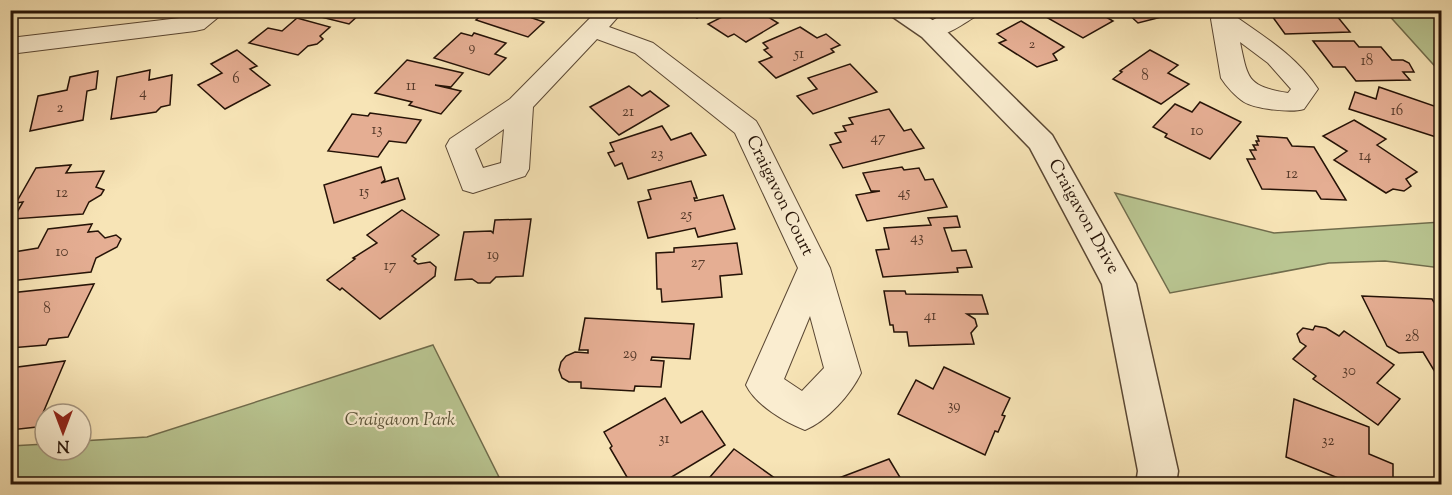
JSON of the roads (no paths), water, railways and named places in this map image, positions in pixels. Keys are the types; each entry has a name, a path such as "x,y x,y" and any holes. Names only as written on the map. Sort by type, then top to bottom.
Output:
{"street":[{"path":"10,46 195,24 215,10"},
{"name":"Craigavon Drive","path":"899,10 931,31 1042,142 1119,284 1158,471 1156,484"},
{"path":"931,31 970,10"},
{"name":"Craigavon Court","path":"520,105 602,20 644,48 746,128 814,268"}],"park label":[{"name":"Craigavon Park","path":"400,421"}]}
